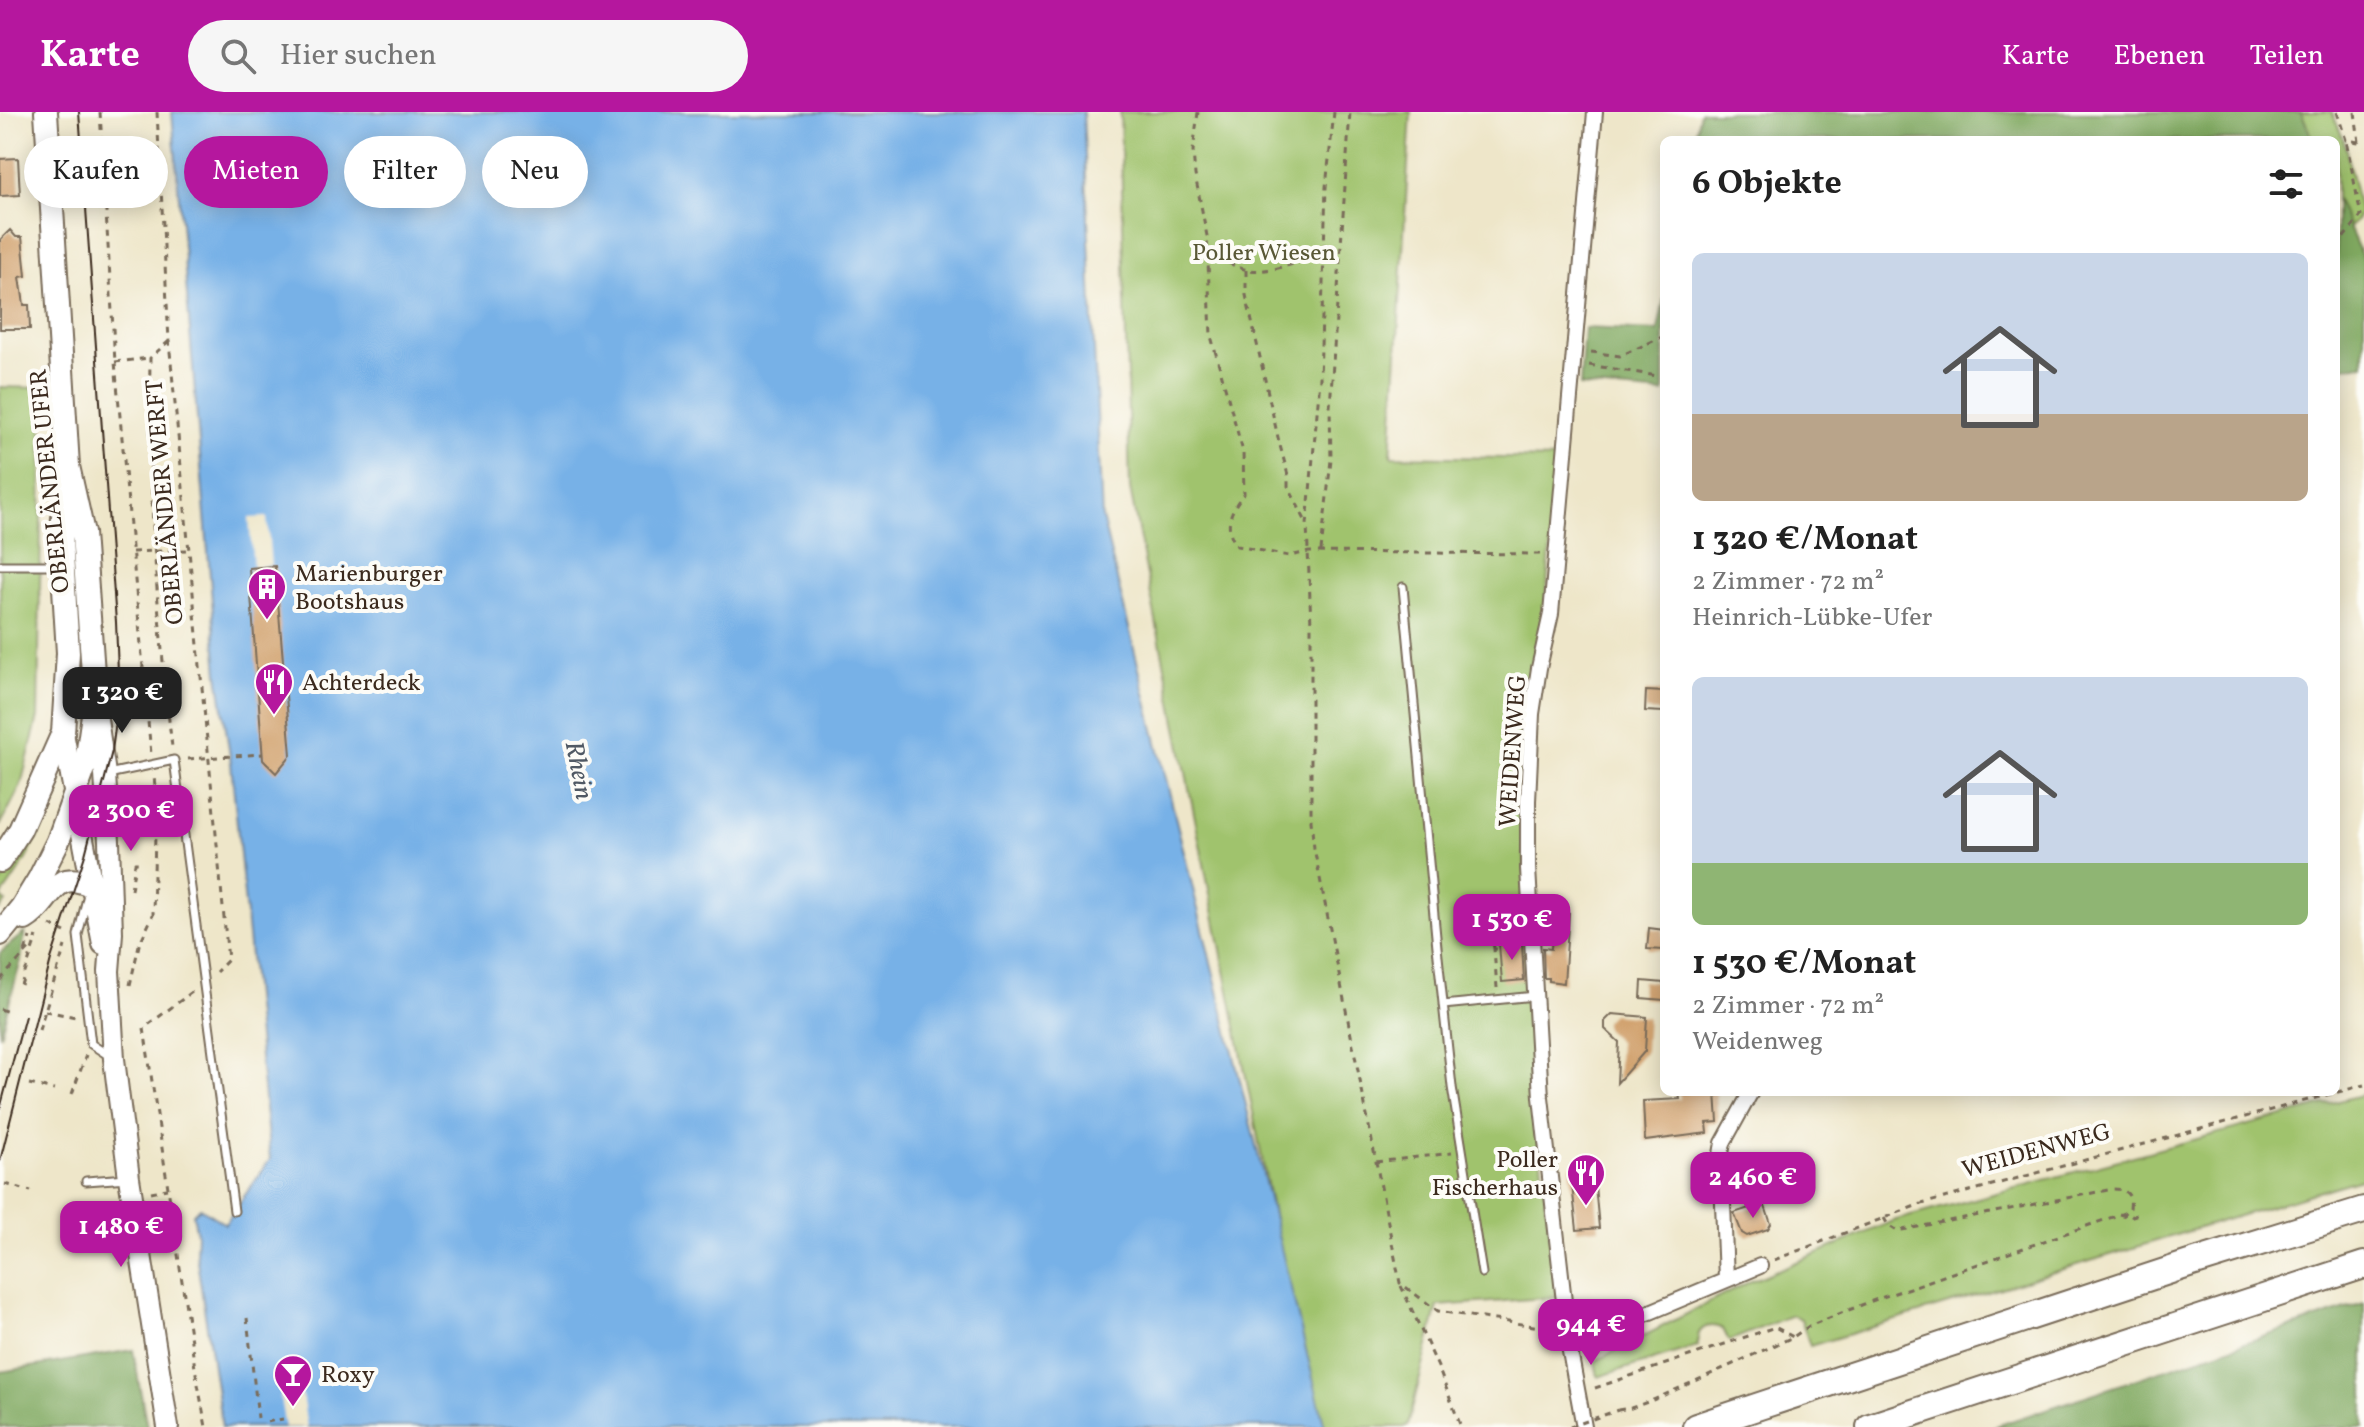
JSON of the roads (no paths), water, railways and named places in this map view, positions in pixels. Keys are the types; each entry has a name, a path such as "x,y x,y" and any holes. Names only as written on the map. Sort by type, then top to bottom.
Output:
{"highway":[{"path":"1696,1427 2189,1264 2364,1210"},
{"path":"1870,1427 2364,1265"}],"main road":[{"name":"OBERLÄNDER UFER","path":"2,933 39,879 58,841 86,763 95,701 83,533 68,466 46,112"},
{"path":"68,466 61,539 68,653 63,733 109,971"},
{"path":"95,701 105,774 114,1059 129,1178 168,1427"},
{"path":"0,861 20,830 63,733"},
{"path":"2,933 34,914 55,886 66,880 78,879 90,885"}],"street":[{"name":"WEIDENWEG","path":"1584,1427 1568,1339 1541,1097 1528,868 1528,801 1532,714 1551,614 1595,112"},
{"path":"1726,1279 1721,1154 1723,1143 1744,1112 1750,1096"},
{"path":"1568,1339 1760,1266"}],"lane":[{"path":"0,565 62,566"},
{"path":"1403,587 1443,1005 1461,1151 1482,1273"},
{"path":"105,774 174,760 234,1211"},
{"path":"90,885 78,935 91,1044 114,1059"},
{"path":"1443,1005 1536,996"},
{"path":"86,1181 129,1178"}],"water":[{"name":"Rhein","path":"172,112 1083,112 1102,518 1325,1427 222,1427 196,1254 197,1234 193,1214 200,1208 225,1224 270,1159 231,763 218,674"}],"tram line":[{"path":"0,1161 51,959 85,855 112,751 119,698 79,112"},
{"path":"0,1109 25,1016"}],"place":[{"name":"Marienburger Bootshaus","path":"267,621"},
{"name":"Achterdeck","path":"274,716"},
{"name":"Poller Fischerhaus","path":"1586,1207"},
{"name":"Roxy","path":"293,1408"}],"park label":[{"name":"Poller Wiesen","path":"1264,252"}]}
